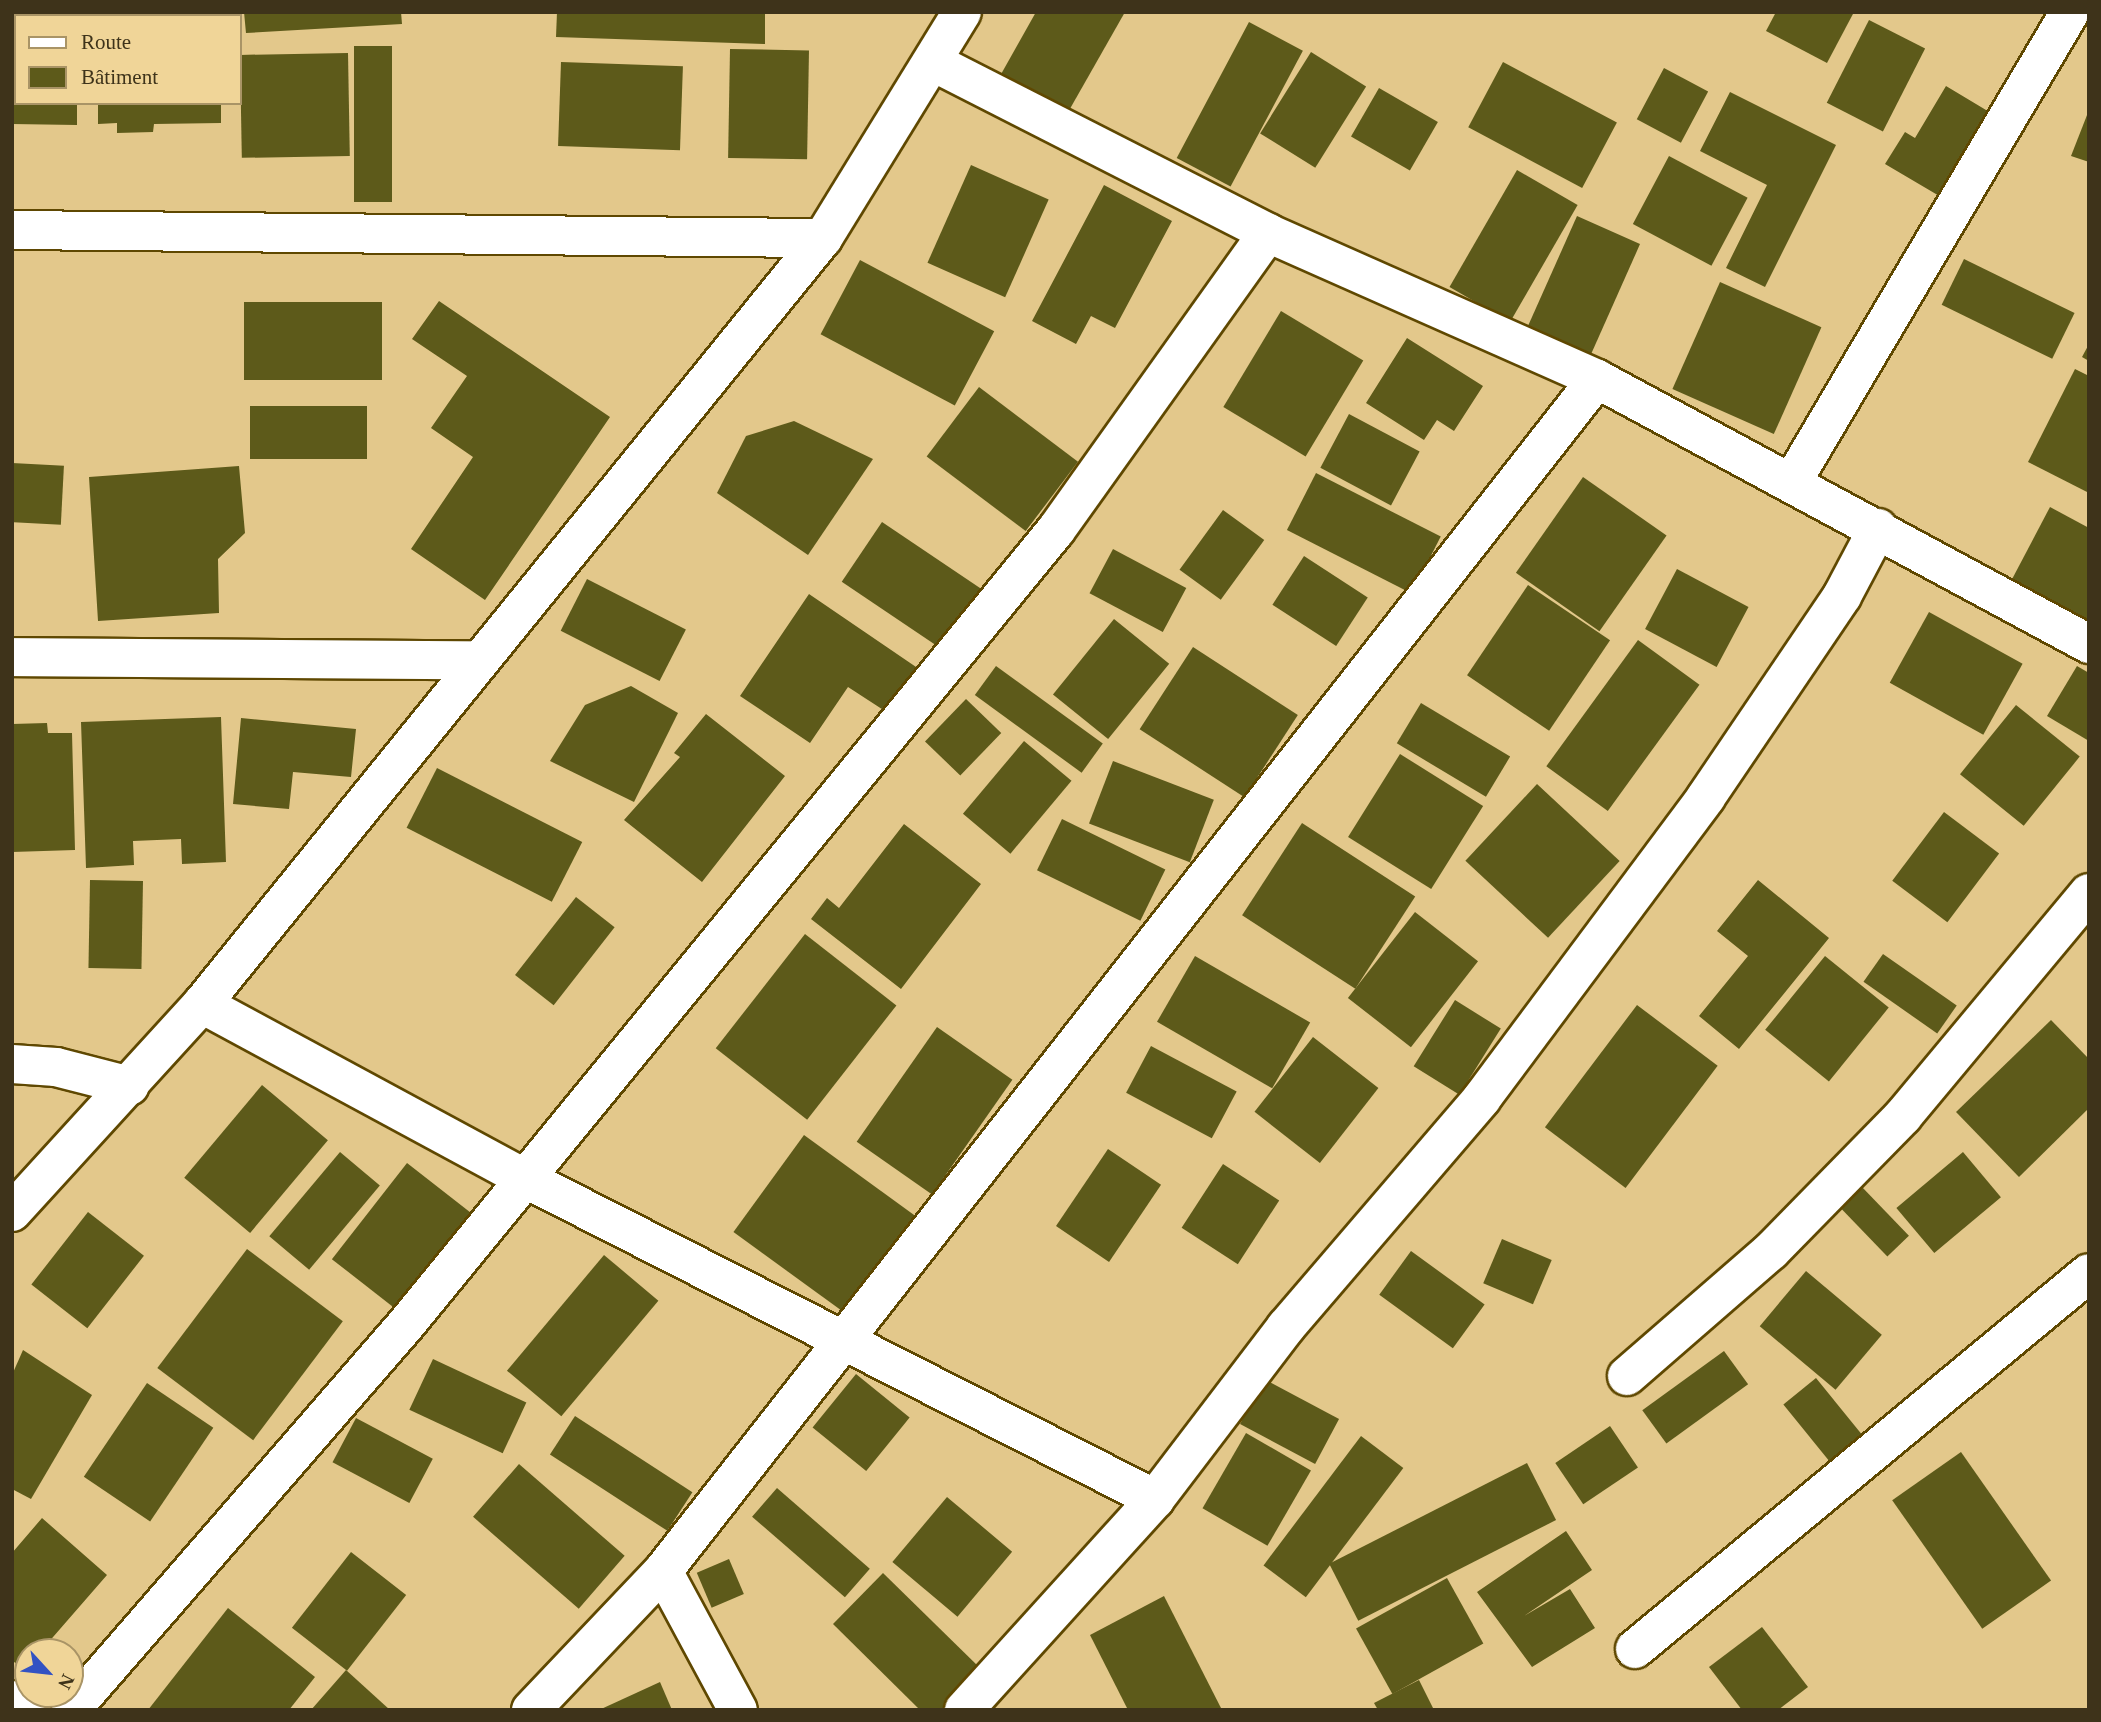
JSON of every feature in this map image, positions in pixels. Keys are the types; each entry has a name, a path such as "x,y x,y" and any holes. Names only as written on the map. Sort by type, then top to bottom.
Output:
{"street":[{"path":"12,1212 130,1086 202,1004 477,660 823,238 962,12"},
{"path":"1792,482 2070,12"},
{"path":"933,62 1268,233 1597,379 2089,644"},
{"path":"12,230 823,238"},
{"path":"84,1702 526,1179 1056,530 1268,233"},
{"path":"531,1710 663,1571 1597,379"},
{"path":"964,1710 1155,1499 1286,1327 1482,1098 1682,831 1842,596 1878,528"},
{"path":"12,657 477,660"},
{"path":"1628,1376 1771,1251 1903,1116 2089,893"},
{"path":"202,1004 526,1179 845,1338 1155,1499"},
{"path":"12,1064 56,1067 130,1086"},
{"path":"1635,1649 2089,1273"},
{"path":"663,1571 738,1710"},
{"path":"12,1700 27,1710"}],"building":[{"path":"117,12 219,12 219,14"},
{"path":"244,12 401,12 402,24 246,33"},
{"path":"557,12 765,12 765,44 556,37"},
{"path":"1036,12 1125,12 1067,114 1000,76"},
{"path":"1776,12 1854,12 1827,63 1766,31"},
{"path":"1869,20 1925,49 1883,131 1827,103"},
{"path":"1249,22 1303,51 1231,187 1177,158"},
{"path":"354,46 392,46 392,202 354,202"},
{"path":"730,49 809,50 807,159 728,158"},
{"path":"1311,52 1366,86 1315,168 1260,133"},
{"path":"348,53 350,156 242,158 242,55"},
{"path":"12,59 14,105 77,105 77,125 12,124"},
{"path":"561,62 683,66 680,150 558,146"},
{"path":"1503,62 1617,123 1582,188 1468,127"},
{"path":"1664,68 1708,91 1681,143 1637,119"},
{"path":"1946,86 1991,113 1941,197 1885,164 1905,132 1915,138"},
{"path":"1379,88 1438,122 1410,170 1351,136"},
{"path":"1730,92 1836,145 1765,287 1726,268 1767,185 1700,151"},
{"path":"98,105 221,105 221,123 154,124 153,132 117,133 117,123 98,124"},
{"path":"2089,110 2089,162 2071,156"},
{"path":"1669,156 1748,198 1711,266 1633,224"},
{"path":"971,165 1049,200 1005,297 927,263"},
{"path":"1517,170 1578,205 1510,322 1450,287"},
{"path":"1104,185 1172,221 1115,328 1091,316 1076,344 1032,321"},
{"path":"1577,216 1640,244 1589,359 1526,331"},
{"path":"1964,259 2075,313 2052,359 1942,305"},
{"path":"860,260 994,331 955,406 821,334"},
{"path":"1720,282 1821,327 1774,434 1672,389"},
{"path":"439,301 610,417 485,600 411,549 473,457 431,428 467,376 412,339"},
{"path":"244,302 382,302 382,380 244,380"},
{"path":"1281,311 1363,360 1306,456 1223,407"},
{"path":"1407,338 1483,386 1454,431 1437,420 1424,440 1366,403"},
{"path":"2089,344 2089,361 2082,357"},
{"path":"2075,369 2089,376 2089,493 2028,462"},
{"path":"979,387 1078,462 1026,531 927,456"},
{"path":"250,406 367,406 367,459 250,459"},
{"path":"1349,414 1420,452 1391,505 1320,468"},
{"path":"794,421 873,459 808,555 717,493 746,436"},
{"path":"12,463 64,466 61,525 12,522"},
{"path":"239,466 245,533 218,559 219,613 98,621 89,477"},
{"path":"1316,473 1441,537 1412,594 1287,530"},
{"path":"1583,477 1667,536 1599,631 1516,573"},
{"path":"2050,507 2089,528 2089,624 2010,583"},
{"path":"1223,510 1264,540 1221,600 1180,570"},
{"path":"882,522 985,591 945,651 842,582"},
{"path":"1113,549 1186,588 1163,632 1090,593"},
{"path":"1304,556 1368,597 1336,646 1272,605"},
{"path":"1677,569 1749,607 1717,667 1645,629"},
{"path":"587,579 686,629 660,681 561,631"},
{"path":"1528,585 1610,640 1549,731 1467,675"},
{"path":"809,594 919,669 888,713 848,687 810,743 740,696"},
{"path":"1929,612 2023,664 1983,735 1890,683"},
{"path":"1114,619 1169,664 1108,739 1053,694"},
{"path":"1638,640 1699,685 1608,811 1546,766"},
{"path":"1193,647 1298,715 1244,797 1140,729"},
{"path":"996,666 1103,744 1082,773 975,695"},
{"path":"2077,666 2089,673 2089,741 2047,716"},
{"path":"631,686 678,713 634,802 550,761 585,705"},
{"path":"966,699 1001,733 960,775 925,741"},
{"path":"1421,703 1510,757 1486,797 1397,743"},
{"path":"2016,705 2080,757 2024,826 1960,774"},
{"path":"706,714 785,776 702,882 624,820 680,757 674,753"},
{"path":"221,717 226,862 182,864 181,839 133,841 134,865 86,868 81,722"},
{"path":"241,718 356,729 351,777 293,772 289,809 233,804"},
{"path":"47,723 48,733 72,733 75,850 12,852 12,724"},
{"path":"1024,741 1071,781 1010,854 963,814"},
{"path":"1400,754 1483,806 1431,889 1348,837"},
{"path":"1113,761 1214,800 1190,862 1089,824"},
{"path":"437,768 582,842 552,902 407,828"},
{"path":"1537,784 1620,861 1548,938 1465,861"},
{"path":"1944,812 1999,854 1947,922 1892,881"},
{"path":"1062,819 1165,869 1140,921 1037,870"},
{"path":"1302,823 1415,897 1355,989 1242,915"},
{"path":"904,824 981,884 901,989 811,919 827,898 839,908"},
{"path":"90,880 143,881 141,969 88,968"},
{"path":"1758,880 1829,938 1739,1049 1699,1016 1748,956 1717,931"},
{"path":"576,897 615,927 554,1005 515,975"},
{"path":"1415,912 1478,961 1411,1047 1348,998"},
{"path":"805,934 896,1005 807,1120 716,1048"},
{"path":"1883,954 1957,1006 1937,1033 1863,982"},
{"path":"1195,956 1310,1023 1272,1088 1157,1022"},
{"path":"1825,956 1889,1008 1829,1081 1765,1030"},
{"path":"1455,1000 1501,1029 1459,1095 1414,1066"},
{"path":"1637,1005 1718,1066 1626,1188 1545,1127"},
{"path":"2051,1020 2089,1059 2089,1108 2019,1177 1956,1112"},
{"path":"937,1027 1012,1080 932,1194 857,1142"},
{"path":"1313,1037 1378,1088 1320,1163 1255,1112"},
{"path":"1151,1046 1237,1092 1212,1138 1126,1093"},
{"path":"262,1085 328,1140 250,1233 184,1178"},
{"path":"804,1135 916,1217 846,1314 733,1232"},
{"path":"1108,1149 1161,1185 1109,1262 1056,1226"},
{"path":"340,1152 380,1185 309,1270 269,1236"},
{"path":"1963,1152 2001,1197 1934,1253 1896,1208"},
{"path":"407,1163 474,1215 399,1311 332,1259"},
{"path":"1223,1164 1279,1200 1238,1264 1182,1228"},
{"path":"1861,1186 1909,1236 1887,1256 1839,1207"},
{"path":"88,1212 144,1256 87,1328 31,1284"},
{"path":"1502,1239 1552,1260 1533,1304 1483,1283"},
{"path":"247,1249 343,1321 253,1440 157,1368"},
{"path":"1411,1251 1485,1304 1453,1348 1379,1295"},
{"path":"604,1255 658,1301 561,1416 507,1371"},
{"path":"1806,1271 1882,1335 1836,1390 1760,1326"},
{"path":"23,1350 92,1395 31,1499 12,1489 12,1375"},
{"path":"1724,1351 1748,1384 1666,1444 1642,1410"},
{"path":"433,1359 526,1403 503,1453 409,1410"},
{"path":"856,1374 910,1417 866,1471 813,1428"},
{"path":"1816,1378 1871,1446 1838,1472 1783,1404"},
{"path":"1264,1379 1339,1419 1315,1464 1240,1424"},
{"path":"147,1383 213,1428 150,1521 84,1477"},
{"path":"575,1416 692,1492 667,1531 550,1455"},
{"path":"356,1418 433,1459 409,1503 333,1462"},
{"path":"1610,1426 1638,1467 1583,1504 1555,1463"},
{"path":"1246,1433 1311,1470 1267,1546 1202,1508"},
{"path":"1361,1436 1403,1468 1306,1597 1264,1565"},
{"path":"1961,1452 2051,1581 1982,1629 1892,1500"},
{"path":"1527,1463 1556,1520 1358,1621 1329,1564"},
{"path":"519,1464 625,1556 579,1609 473,1517"},
{"path":"777,1488 870,1569 845,1597 752,1517"},
{"path":"947,1497 1012,1552 957,1617 892,1562"},
{"path":"42,1518 107,1575 52,1638 14,1638 14,1662 12,1660 12,1553"},
{"path":"1566,1531 1592,1570 1524,1616 1570,1589 1595,1628 1532,1667 1477,1592"},
{"path":"351,1552 406,1595 347,1671 292,1628"},
{"path":"729,1559 744,1594 712,1608 697,1573"},
{"path":"883,1573 981,1669 942,1710 920,1710 833,1624"},
{"path":"1447,1578 1483,1644 1392,1694 1356,1628"},
{"path":"1164,1596 1222,1710 1128,1710 1090,1635"},
{"path":"228,1608 315,1677 289,1710 148,1710"},
{"path":"1762,1627 1808,1687 1778,1710 1742,1710 1709,1667"},
{"path":"346,1670 390,1710 311,1710"},
{"path":"1419,1680 1434,1710 1378,1710 1374,1703"},
{"path":"660,1682 672,1710 599,1710"}]}
